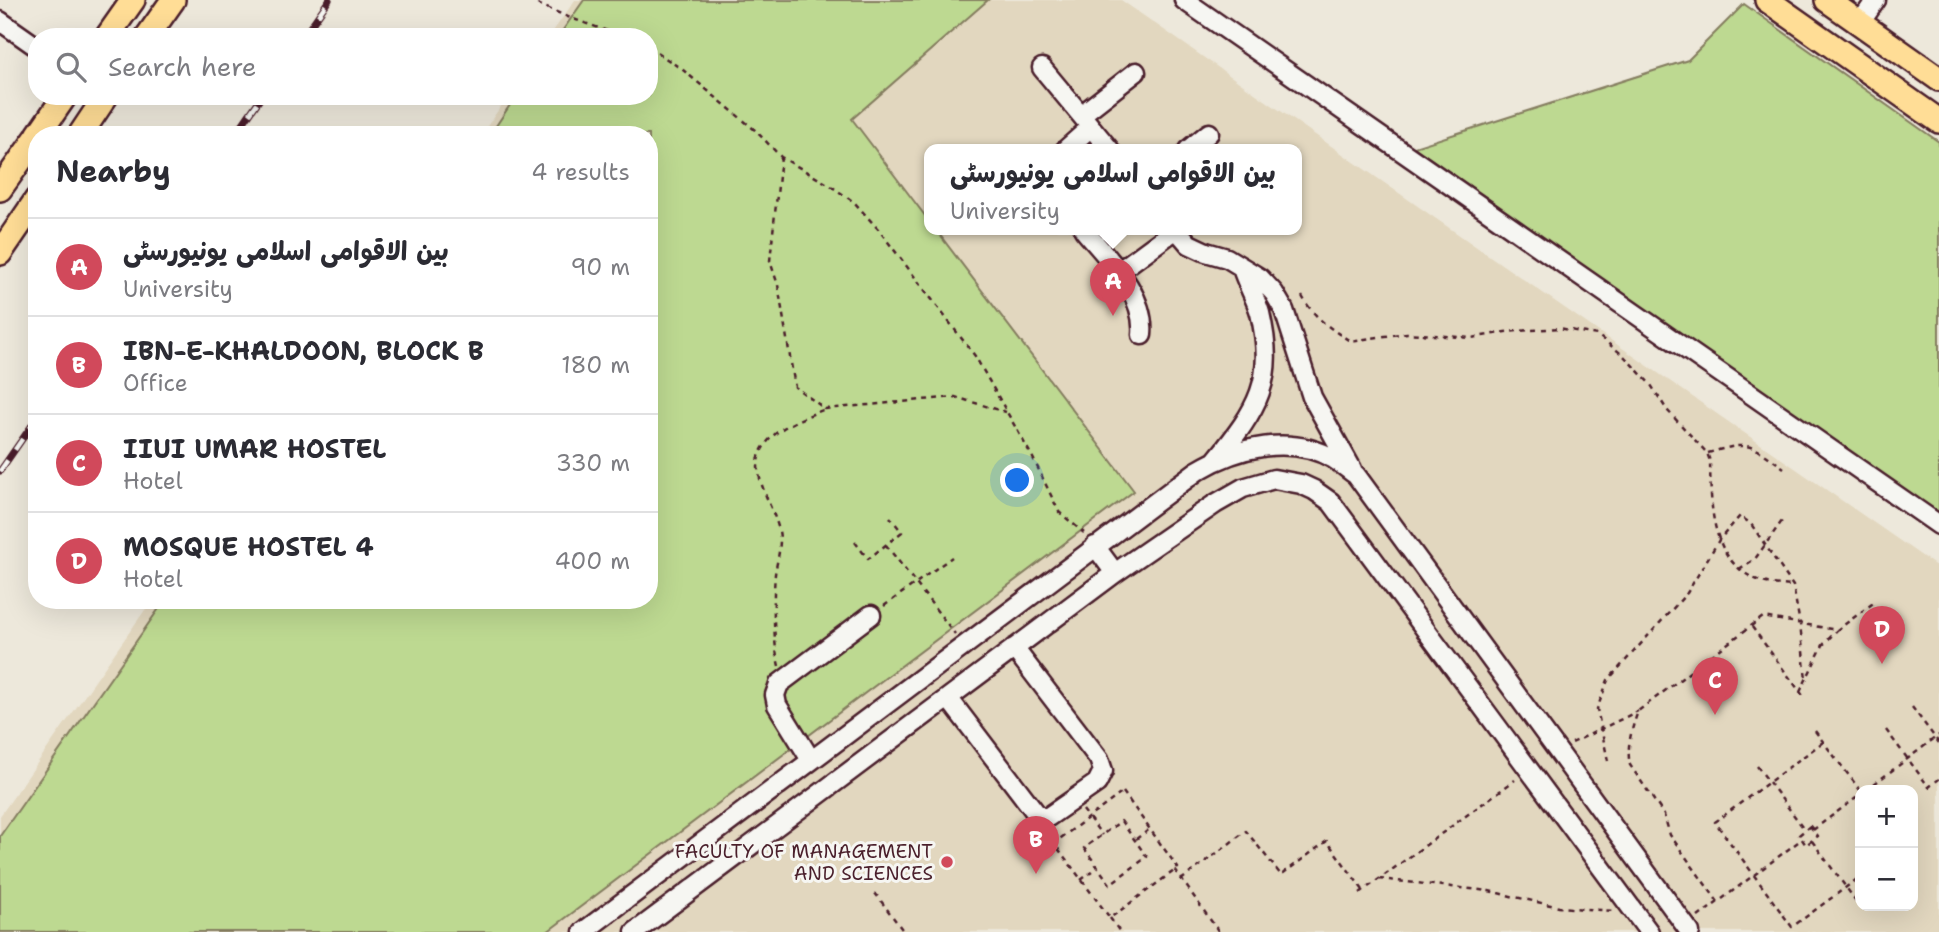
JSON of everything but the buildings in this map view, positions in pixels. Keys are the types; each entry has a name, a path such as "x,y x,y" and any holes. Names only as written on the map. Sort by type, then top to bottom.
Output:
{"main road":[{"path":"113,28 133,0"},
{"path":"153,28 173,0"},
{"path":"1767,0 1939,121"},
{"path":"1827,0 1939,79"},
{"path":"44,126 59,105"},
{"path":"85,126 98,105"},
{"path":"0,188 28,149"},
{"path":"0,253 28,212"}],"street":[{"path":"1184,0 1939,525"},
{"path":"1860,23 1876,0"},
{"path":"0,21 28,41"},
{"path":"1042,68 1105,144"},
{"path":"1069,144 1086,121 1136,72"},
{"path":"1195,144 1209,133"},
{"path":"1088,235 1118,272 1141,311 1142,335"},
{"path":"1118,272 1169,235"},
{"path":"1181,235 1189,244 1227,258 1261,278 1274,293 1284,310 1312,397 1356,475 1684,930"},
{"path":"1216,460 1244,425 1262,392 1266,356 1259,311 1242,268"},
{"path":"583,932 1096,546 1216,460 1275,444 1313,450 1333,458 1356,475"},
{"path":"644,929 1115,573 1215,503 1243,488 1273,479 1301,484 1331,502 1649,932"},
{"path":"1096,546 1115,573"},
{"path":"811,760 777,705 775,695 779,684 871,615"},
{"path":"949,699 1035,814 1048,817 1097,783 1102,776 1102,765 1014,648"},
{"path":"729,823 748,849"}],"path":[{"path":"528,0 599,28"},
{"path":"658,53 683,70 755,130 781,156 854,202 879,230 975,356 1059,512 1096,546"},
{"path":"781,156 769,261 778,285 794,387 825,409"},
{"path":"1302,296 1307,306 1327,326 1350,341 1407,333 1472,338 1505,332 1559,328 1597,335 1623,355 1651,385 1667,410 1707,453 1710,461 1712,519 1719,540 1739,569 1761,582 1793,586"},
{"path":"785,678 775,651 775,577 779,530 761,482 758,457 766,443 788,424 825,409 955,397 1007,413"},
{"path":"1707,453 1741,445 1757,448 1784,468"},
{"path":"1608,761 1597,709 1608,681 1687,593 1719,540 1740,516 1752,524 1793,586 1806,679"},
{"path":"855,542 868,559 902,533 890,517"},
{"path":"1739,569 1755,559 1782,522"},
{"path":"886,545 964,645"},
{"path":"871,615 952,557"},
{"path":"1800,693 1823,645 1837,630 1876,601"},
{"path":"1557,752 1639,711 1763,617 1837,630"},
{"path":"1752,626 1804,697"},
{"path":"1912,707 1939,743"},
{"path":"1639,711 1632,729 1628,757 1630,765 1664,815 1670,835 1718,902"},
{"path":"1886,730 1929,787 1939,779"},
{"path":"1815,731 1855,786"},
{"path":"1873,785 1937,737"},
{"path":"1823,742 1715,822 1792,927 1855,881"},
{"path":"1757,766 1805,830"},
{"path":"1181,880 1246,831 1281,875 1327,841 1362,891 1529,770"},
{"path":"1110,918 1178,867 1123,792 1054,842 1081,880 1119,930 1112,932"},
{"path":"1814,830 1855,797"},
{"path":"1075,798 1102,835"},
{"path":"1121,821 1147,857 1110,884 1084,848 1102,835 1121,821"},
{"path":"1810,826 1818,836 1806,845 1799,835 1805,830 1810,826"},
{"path":"1135,840 1150,829"},
{"path":"1684,930 1802,839"},
{"path":"1812,841 1855,900"},
{"path":"1081,880 1098,867"},
{"path":"1175,870 1219,932"},
{"path":"1379,879 1489,891 1559,907 1635,913"},
{"path":"875,892 904,932"}],"shaded area":[{"path":"575,0 1121,0 1939,568 1939,932 0,932 0,816 146,609 658,609 658,126 487,126 502,105 658,105 658,28 555,28"}],"green space":[{"path":"584,0 988,0 852,119 924,214 924,235 940,235 1134,491 547,932 0,932 0,836 159,609 658,609 658,126 496,126 510,105 658,105 658,28 564,28"},
{"path":"1744,4 1939,142 1939,515 1414,147 1688,60"}],"railway":[{"path":"309,28 329,0"},
{"path":"241,126 256,105"},
{"path":"0,471 28,431"}],"place":[{"name":"بین الاقوامی اسلامی یونیورسٹی","path":"1113,316"},
{"name":"MOSQUE HOSTEL 4","path":"1882,664"},
{"name":"IIUI UMAR HOSTEL","path":"1715,715"},
{"name":"FACULTY OF MANAGEMENT AND SCIENCES","path":"947,862"},
{"name":"IBN-E-KHALDOON, BLOCK B","path":"1036,874"}]}
